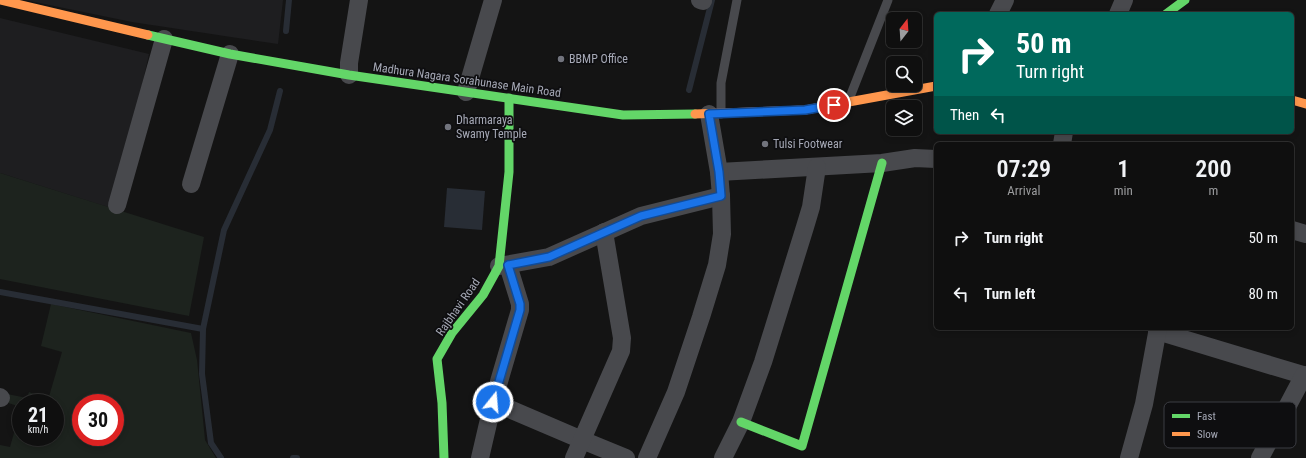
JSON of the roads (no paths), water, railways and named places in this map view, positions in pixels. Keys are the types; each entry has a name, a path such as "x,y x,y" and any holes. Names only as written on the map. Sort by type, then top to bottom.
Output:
{"street":[{"name":"Madhura Nagara Sorahunase Main Road","path":"0,0 230,54 349,75 623,115 715,114 805,110 934,86"},
{"path":"349,75 349,63 359,0"},
{"path":"466,92 493,0"},
{"path":"999,12 1005,0"},
{"path":"1119,12 1124,0"},
{"path":"1169,12 1185,0"},
{"path":"117,205 164,39"},
{"path":"192,184 230,54"},
{"name":"Rajbhavi Road","path":"444,458 442,402 437,359 452,333 483,295 503,266 508,172 509,98"},
{"path":"1294,101 1306,104"},
{"path":"647,458 676,392 717,265 722,234 721,196 715,114"},
{"path":"719,172 882,163 915,158 934,159"},
{"path":"741,422 802,446 882,163"},
{"path":"723,458 741,422 806,227 811,207 817,167"},
{"path":"480,458 493,402 520,310 520,304 503,266 549,257 641,216 721,196"},
{"path":"1294,231 1306,234"},
{"path":"574,458 621,351 622,345 604,232"},
{"path":"1129,458 1144,404 1157,330 1305,375 1290,402"},
{"path":"493,402 626,458"},
{"path":"1260,458 1265,448"}],"lane":[{"path":"715,114 737,0"},
{"path":"848,103 888,0"}],"waterway":[{"path":"286,31 289,0"},
{"path":"689,90 712,0"},
{"path":"221,458 211,443 202,374 203,329 224,230 270,130 280,91"},
{"path":"0,292 203,329"}],"place":[{"name":"BBMP Office","path":"561,59"},
{"name":"Dharmaraya Swamy Temple","path":"448,127"},
{"name":"Tulsi Footwear","path":"765,144"}]}
